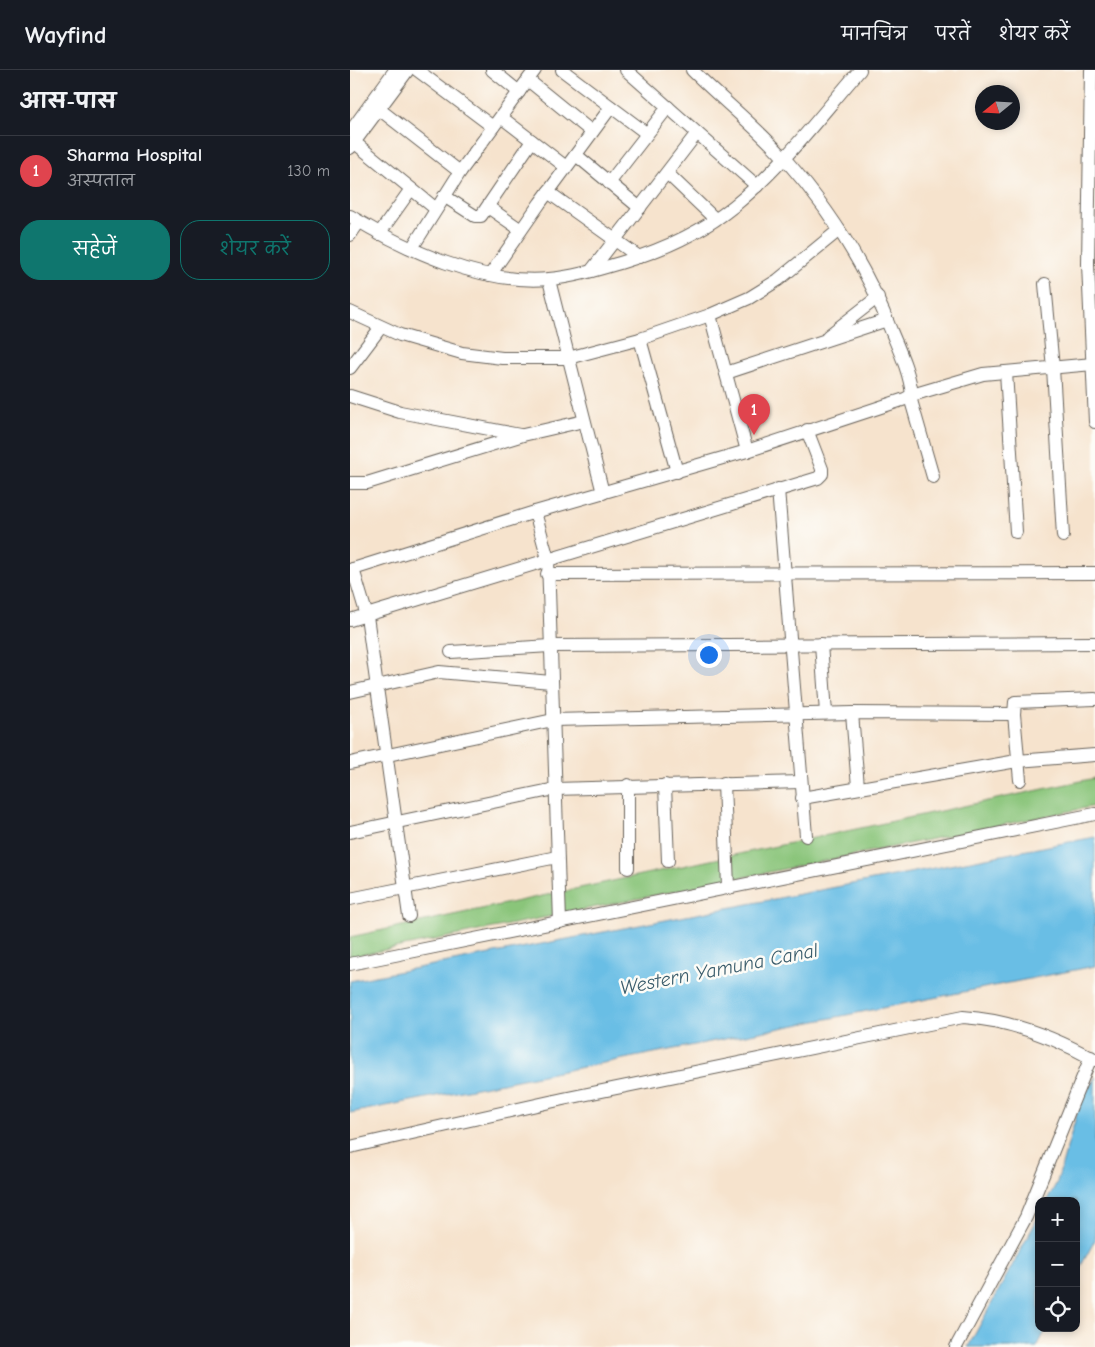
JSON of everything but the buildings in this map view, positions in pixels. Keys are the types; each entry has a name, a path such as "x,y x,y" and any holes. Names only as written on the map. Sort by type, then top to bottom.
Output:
{"street":[{"path":"417,70 497,122 532,141 566,167"},
{"path":"492,70 519,92"},
{"path":"562,70 646,134"},
{"path":"626,70 757,186"},
{"path":"692,70 784,158 815,195 878,297 911,396 933,477"},
{"path":"350,236 355,219 379,234 464,269 490,275 549,280 591,271 639,257 682,239 715,220 757,186 784,158 860,70"},
{"path":"1091,70 1095,422"},
{"path":"351,141 379,109 401,72"},
{"path":"351,141 401,72"},
{"path":"412,248 460,172 532,75 592,132"},
{"path":"490,275 611,107"},
{"path":"609,182 668,107"},
{"path":"379,109 460,172"},
{"path":"591,271 697,133"},
{"path":"351,141 436,209"},
{"path":"444,196 478,217 488,207 532,141"},
{"path":"576,154 640,208"},
{"path":"667,173 715,220"},
{"path":"379,234 411,189"},
{"path":"548,192 639,257"},
{"path":"488,207 521,230"},
{"path":"350,312 400,335 462,353 502,358 568,358 640,339 710,315 764,289 838,230"},
{"path":"549,280 603,494"},
{"path":"1045,284 1053,368 1063,536"},
{"path":"820,342 878,297"},
{"path":"710,315 747,451"},
{"path":"726,373 887,320"},
{"path":"350,368 381,327"},
{"path":"640,339 677,472"},
{"path":"409,916 367,616 352,570 535,512 603,494 747,451 983,374 1093,364"},
{"path":"1006,372 1016,532"},
{"path":"350,396 400,412 523,435"},
{"path":"350,483 367,483 523,435 584,420"},
{"path":"350,620 822,474 808,430"},
{"path":"778,489 789,644 806,836"},
{"path":"535,512 548,559 550,682 560,922"},
{"path":"547,574 1095,573"},
{"path":"451,652 550,646 1095,643"},
{"path":"821,644 826,713"},
{"path":"350,692 451,672 550,682"},
{"path":"1020,780 1013,704 1018,700 1095,699"},
{"path":"350,763 552,720 826,713 1014,714"},
{"path":"852,713 858,787"},
{"path":"802,798 1018,760 1095,755"},
{"path":"350,832 555,789 628,785 801,782"},
{"path":"724,783 728,887"},
{"path":"628,785 628,868"},
{"path":"665,785 668,861"},
{"path":"350,964 1095,814"},
{"path":"350,899 557,857"},
{"path":"350,1147 563,1099 963,1016 982,1018 1030,1030 1093,1059 1026,1217 956,1347"}],"green space":[{"path":"1095,778 1095,806 350,957 350,937"}],"water":[{"name":"Western Yamuna Canal","path":"1095,837 1095,966 350,1113 350,981"},
{"path":"1095,1077 1095,1240 1080,1268 1080,1197 1049,1197 1057,1182 1080,1103"},
{"path":"1035,1223 1035,1332 1045,1332 1037,1347 968,1347"}],"place":[{"name":"Sharma Hospital","path":"754,435"}]}
